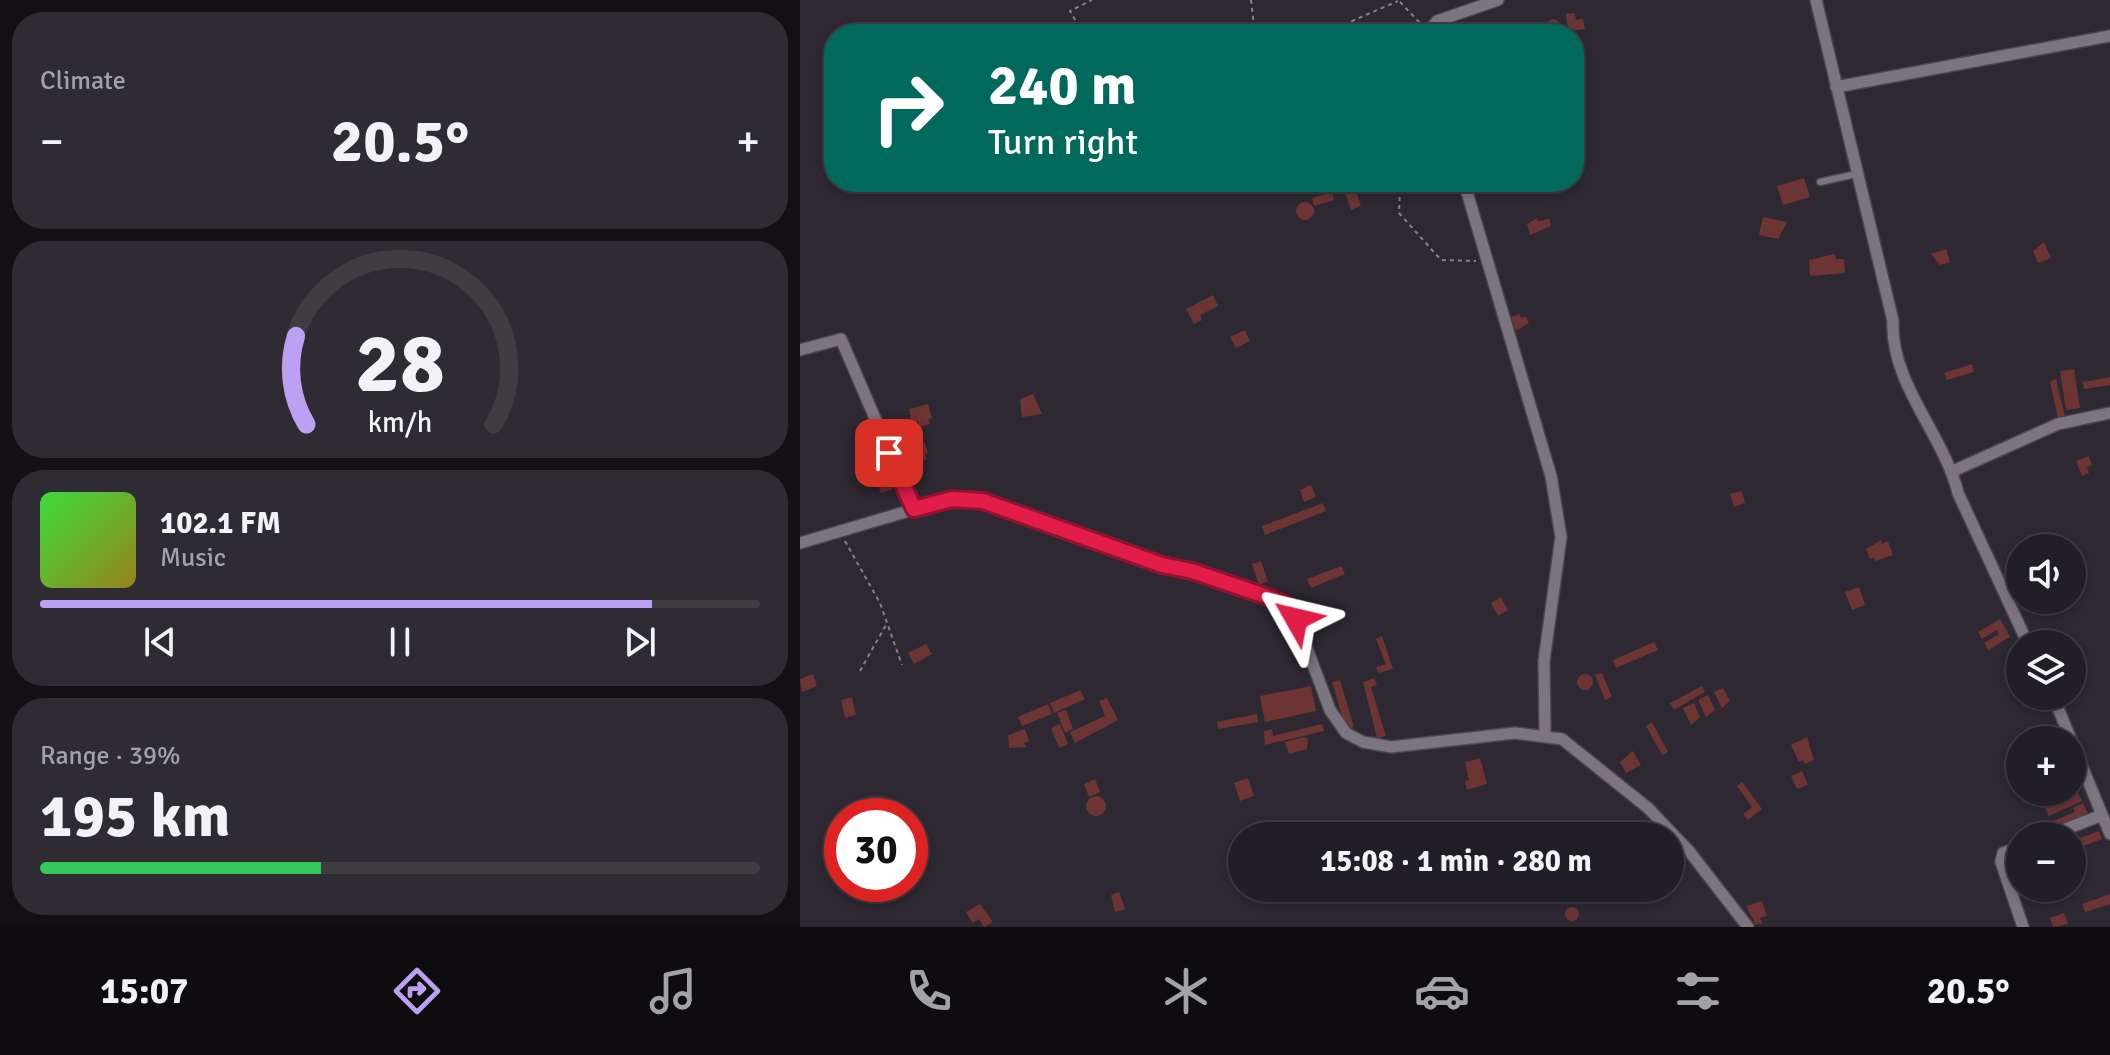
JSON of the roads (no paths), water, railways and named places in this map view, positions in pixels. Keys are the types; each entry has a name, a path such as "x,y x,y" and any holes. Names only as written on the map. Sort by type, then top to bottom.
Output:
{"street":[{"path":"1437,24 1448,16 1498,0"},
{"path":"1816,0 1893,321 1892,340 1898,361 1953,471 1958,493 2022,630"},
{"path":"1836,87 2110,36"},
{"path":"1467,192 1551,476 1561,523 1544,661 1545,734"},
{"path":"800,350 841,339 914,509"},
{"path":"1953,471 2058,424 2110,413"},
{"path":"800,543 952,499 983,501 1058,530 1177,570 1220,579 1287,605 1296,619 1335,719 1346,733 1363,742 1391,747 1515,733 1545,734 1572,745 1648,808 1689,851 1748,927"},
{"path":"2059,710 2110,834"},
{"path":"2084,822 2102,815"},
{"path":"2006,852 2001,862 2006,877"},
{"path":"2015,902 2023,927"}],"lane":[{"path":"1820,182 1856,174"}]}
